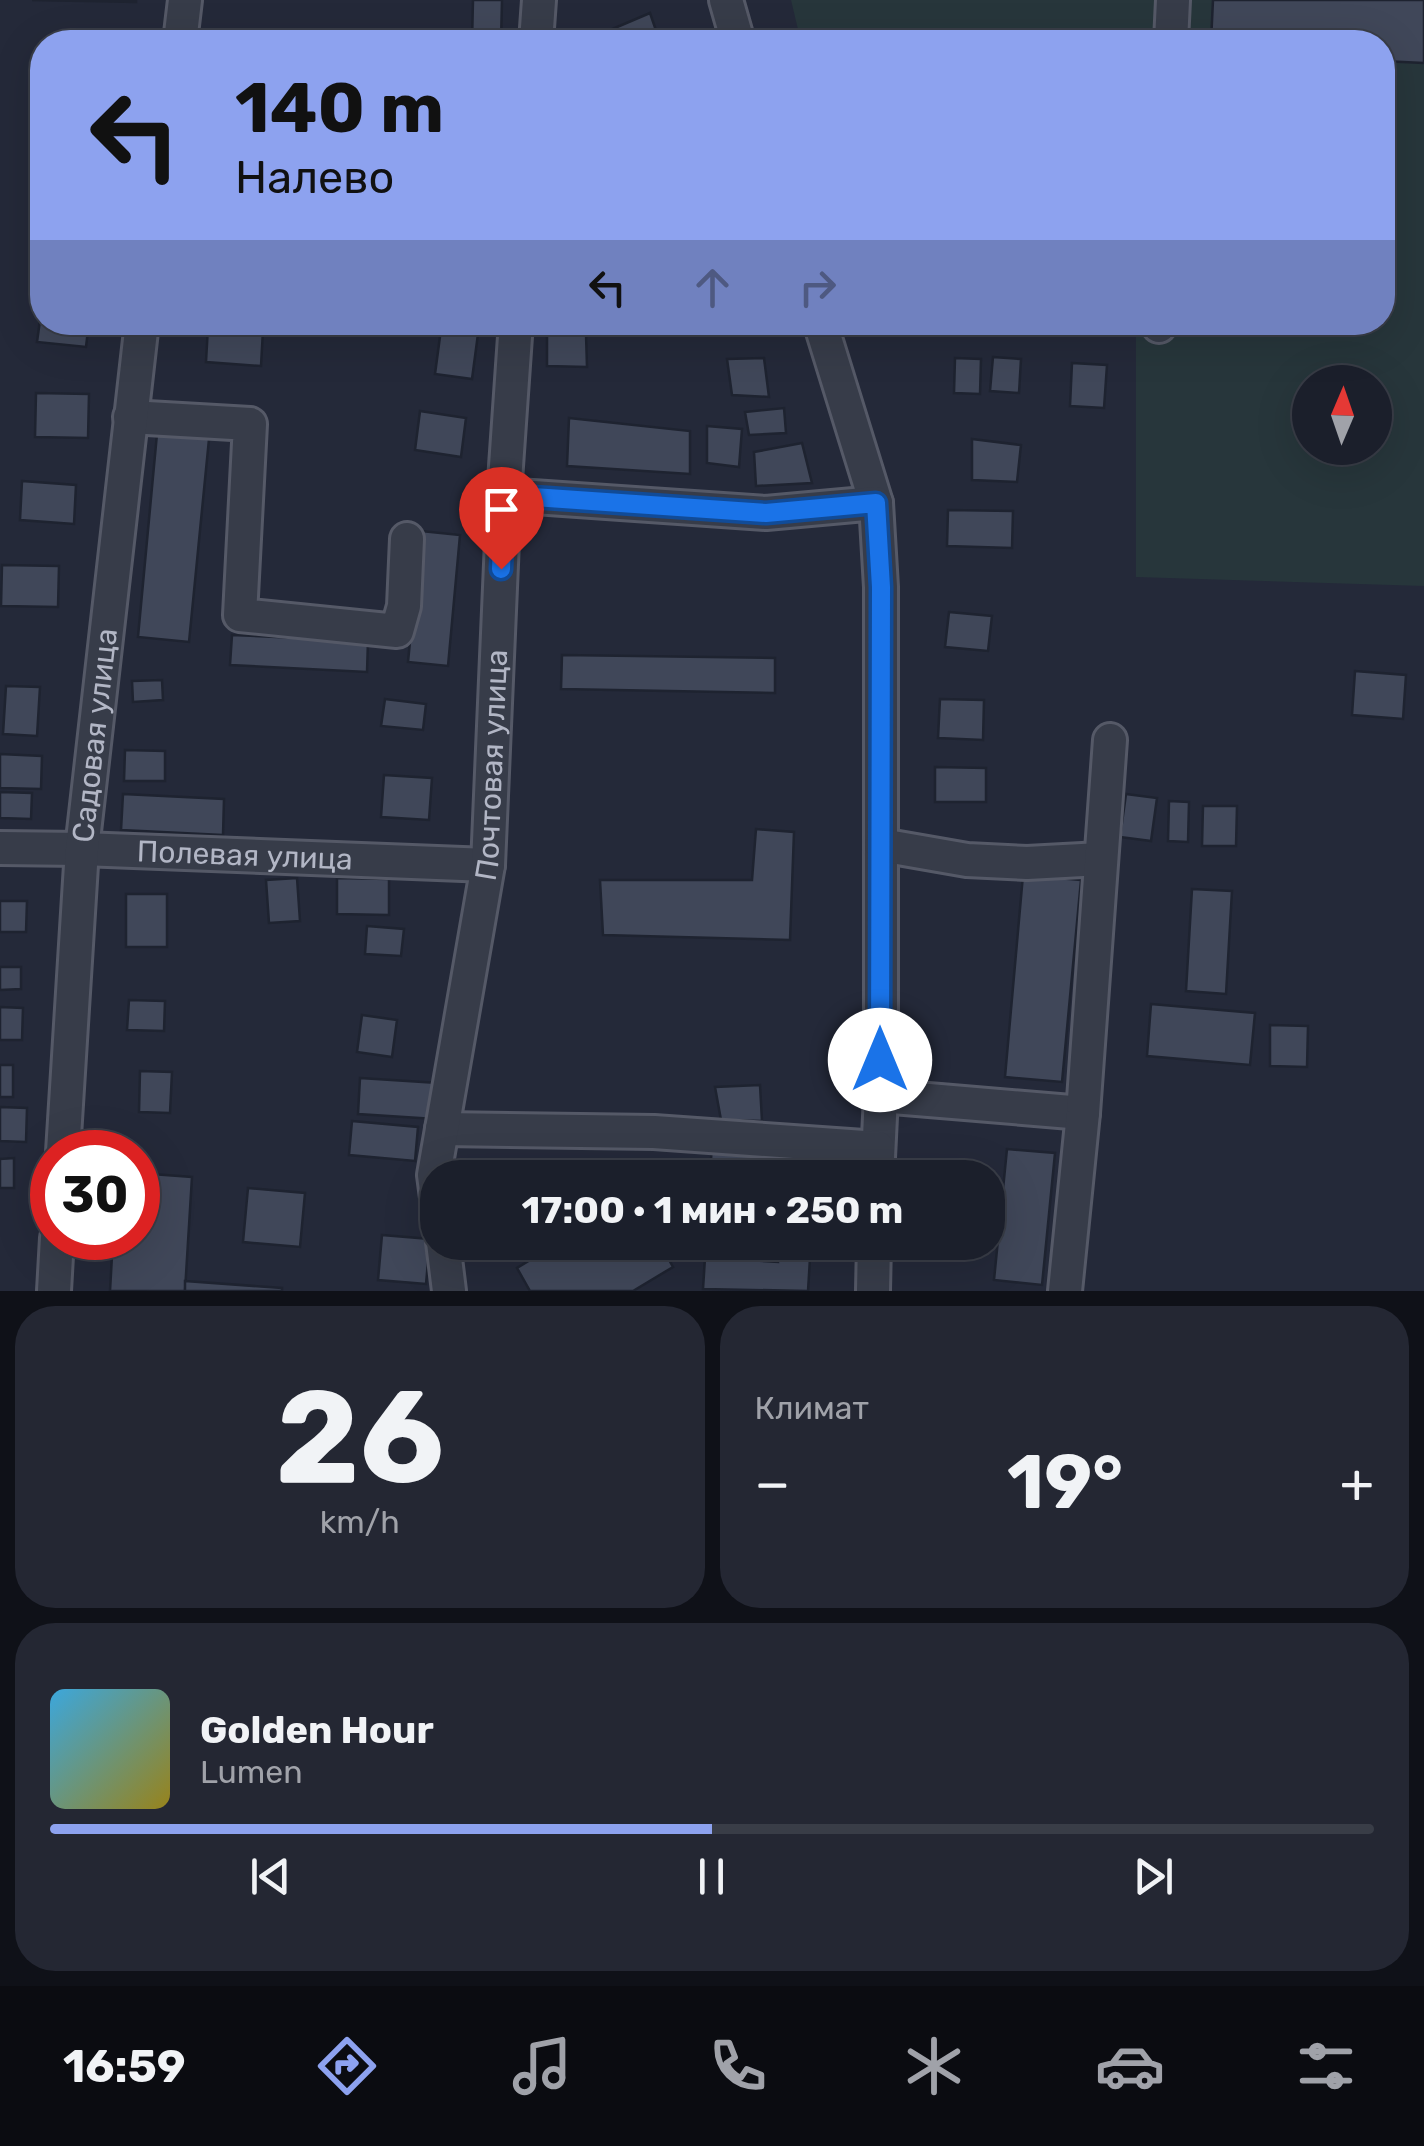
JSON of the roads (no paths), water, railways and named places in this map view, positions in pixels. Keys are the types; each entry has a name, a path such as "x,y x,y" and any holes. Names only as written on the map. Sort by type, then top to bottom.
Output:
{"street":[{"path":"181,30 185,0"},
{"path":"537,30 539,0"},
{"path":"726,0 735,30"},
{"path":"1171,30 1172,0"},
{"name":"Садовая улица","path":"64,1130 82,849 140,335"},
{"name":"Почтовая улица","path":"437,1160 488,865 515,335"},
{"path":"824,335 876,503 881,587 878,1160"},
{"path":"130,417 250,424 240,615 397,631 404,606 407,539"},
{"path":"504,495 766,513 876,503"},
{"path":"1065,1291 1083,1113 1110,740"},
{"path":"881,845 967,860 1027,864 1101,859"},
{"name":"Полевая улица","path":"0,848 488,865"},
{"path":"880,1096 1083,1113"},
{"path":"442,1129 654,1132 856,1160"},
{"path":"54,1291 56,1260"},
{"path":"445,1260 449,1291"},
{"path":"872,1291 873,1260"}]}
